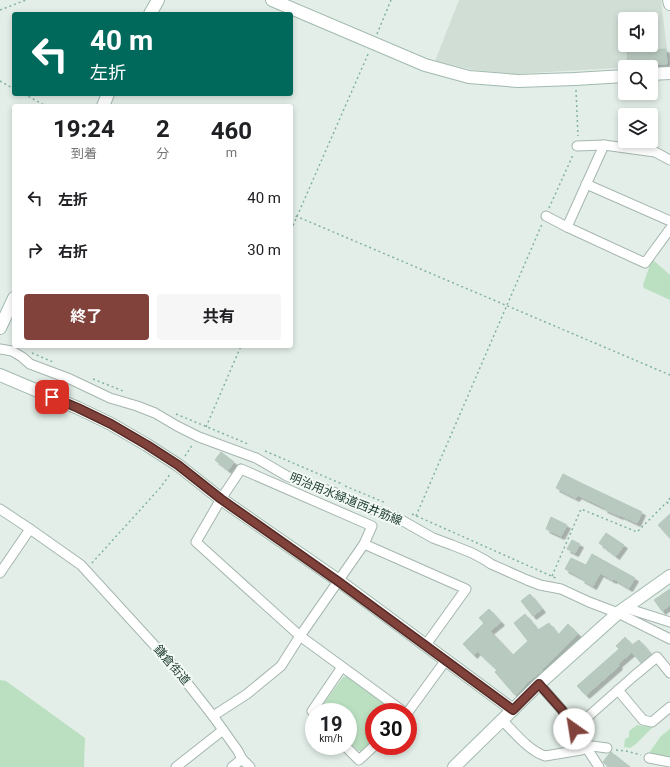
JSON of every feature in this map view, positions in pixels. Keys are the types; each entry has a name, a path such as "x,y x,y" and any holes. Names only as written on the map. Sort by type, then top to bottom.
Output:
{"street":[{"path":"151,12 158,0"},
{"path":"272,0 425,65 469,77 518,81 618,76"},
{"path":"669,0 670,4"},
{"path":"658,74 670,73"},
{"path":"567,226 604,145"},
{"path":"577,146 604,145 655,152 670,160"},
{"path":"586,184 670,221"},
{"path":"546,216 645,263 670,229"},
{"path":"0,328 12,302"},
{"name":"明治用水緑道西井筋線","path":"0,349 12,351 30,364 70,378 110,398 155,413 199,437 256,458 287,476 339,494 361,506 396,517 433,538 472,553 491,564 527,580 540,585 562,590 589,602 622,611 670,639"},
{"path":"0,375 78,408 111,424 178,465 221,499 339,582 513,710"},
{"path":"214,716 247,694 281,666 300,636 364,544 372,526 241,469 221,499 196,542 300,636 392,703"},
{"name":"鎌倉街道","path":"0,510 81,565 177,670 214,716 242,759 250,767"},
{"path":"0,573 30,529"},
{"path":"364,544 466,589 425,646"},
{"path":"454,767 539,684 622,611 670,576"},
{"path":"622,611 670,622"},
{"path":"574,729 657,657 670,673"},
{"path":"415,703 446,660"},
{"path":"317,703 342,666"},
{"path":"539,684 562,710 599,767"},
{"path":"618,690 643,720 652,722 670,707"},
{"path":"502,720 528,746 545,756 581,750 592,746 607,748"},
{"path":"176,767 223,730"},
{"path":"354,755 359,760 365,754"},
{"path":"649,758 670,762"},
{"path":"232,767 242,759"}],"path":[{"path":"0,10 26,0"},
{"path":"293,225 391,0"},
{"path":"416,516 579,142 575,79"},
{"path":"0,81 12,88"},
{"path":"28,96 42,104"},
{"path":"293,215 670,375"},
{"path":"85,570 160,488 199,437 206,426 240,348"},
{"path":"30,352 52,362"},
{"path":"89,377 126,392"},
{"path":"177,414 250,445"},
{"path":"264,451 387,504"},
{"path":"552,576 581,509 637,532 670,498"},
{"path":"667,502 670,505"},
{"path":"409,513 559,579"},
{"path":"607,748 626,751 649,758"}],"shaded area":[{"path":"459,0 661,0 669,65 658,66 658,60 618,60 618,68 514,74 474,70 435,61"}],"green space":[{"path":"652,259 670,275 670,300 644,288 643,285"},
{"path":"348,676 384,703 365,703 365,748 362,751 357,750 357,703 324,703 343,677"},
{"path":"0,680 6,681 85,738 84,767 0,767"},
{"path":"637,725 653,727 636,744 630,748 624,747 625,739 629,737 629,731"},
{"path":"670,729 670,758 649,753 661,736"}],"building":[{"path":"658,49 666,49 667,64 658,64 658,60 628,60 627,52 658,52"},
{"path":"221,452 234,462 228,470 215,460"},
{"path":"563,474 642,512 637,523 604,509 605,508 578,495 576,498 556,488"},
{"path":"670,514 670,538 658,525"},
{"path":"551,517 567,525 561,536 546,529"},
{"path":"606,533 624,545 616,556 599,543"},
{"path":"572,540 580,544 575,553 567,549"},
{"path":"592,554 635,578 629,588 600,573 593,586 565,569 571,558 586,565"},
{"path":"670,589 670,605 662,611 654,600"},
{"path":"530,594 542,609 533,616 521,601"},
{"path":"489,609 501,622 490,631 513,655 528,641 514,623 525,614 538,630 549,623 558,635 568,624 578,634 542,669 543,670 525,684 526,685 515,695 495,672 497,670 477,651 474,655 463,644 484,623 479,618"},
{"path":"625,637 632,645 639,640 651,654 641,663 632,652 618,664 619,666 586,695 577,686 619,649 616,646"},
{"path":"611,752 630,767 609,767 603,762"}],"route":[{"path":"52,397 111,424 178,465 221,499 339,582 513,710 539,684 562,710 574,729"}]}
